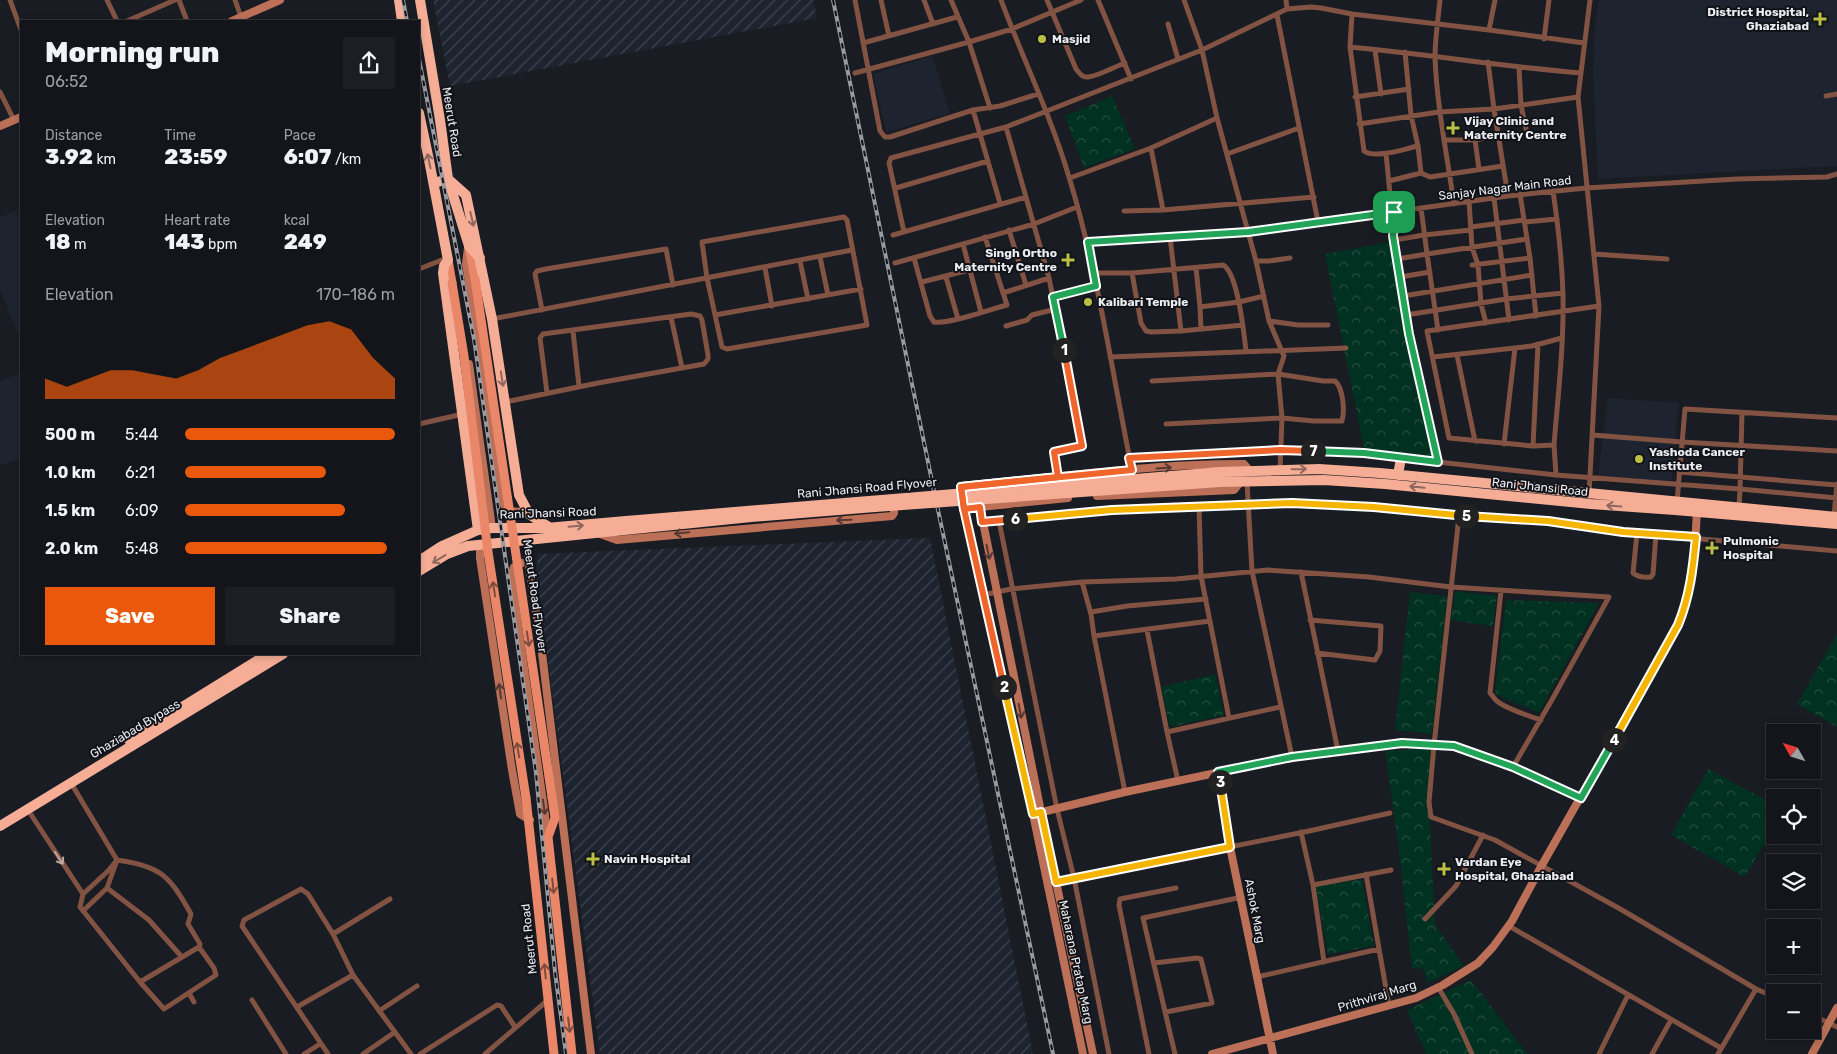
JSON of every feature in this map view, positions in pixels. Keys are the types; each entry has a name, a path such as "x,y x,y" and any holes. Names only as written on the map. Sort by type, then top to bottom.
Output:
{"highway":[{"path":"399,0 402,20"},
{"name":"Meerut Road","path":"420,0 448,180 469,246"},
{"path":"420,118 448,259 443,273 464,414 478,530"},
{"path":"434,183 448,180 466,195 481,259 492,319 519,495 527,511 550,528"},
{"path":"469,246 481,259"},
{"path":"1398,475 1401,458"},
{"name":"Rani Jhansi Road","path":"1250,471 1319,469 1398,475 1441,484 1590,504 1739,508 1836,519"},
{"name":"Rani Jhansi Road Flyover","path":"480,544 598,533 624,526 818,512 1220,477 1250,471"},
{"name":"Rani Jhansi Road Flyover","path":"1220,477 1244,481"},
{"name":"Rani Jhansi Road","path":"1244,481 1324,480 1441,484"},
{"name":"Rani Jhansi Road","path":"1463,487 1589,494 1676,502 1697,508 1836,519"},
{"path":"475,508 489,505"},
{"name":"Rani Jhansi Road","path":"492,528 550,528 605,523"},
{"name":"Rani Jhansi Road Flyover","path":"605,523 624,526"},
{"path":"420,560 442,546 478,530 492,528"},
{"path":"420,570 460,548 480,544"},
{"name":"Ghaziabad Bypass","path":"0,826 71,783 103,760 266,655"},
{"name":"Ghaziabad Bypass","path":"0,819 281,655"}],"main road":[{"name":"Meerut Road Flyover","path":"469,246 555,818 548,837"},
{"name":"Meerut Road","path":"448,259 464,356 488,552 530,820 554,1054"},
{"path":"548,837 572,1054"},
{"path":"548,999 566,996"}],"street":[{"path":"10,0 20,27"},
{"path":"108,0 117,20"},
{"path":"129,20 175,0"},
{"path":"179,0 187,20"},
{"path":"235,0 241,17"},
{"path":"234,20 280,0"},
{"path":"855,0 880,131 886,137 973,110 990,108 1038,94"},
{"path":"881,0 889,36"},
{"path":"924,0 933,24"},
{"path":"951,0 969,42 990,108"},
{"path":"1000,0 1038,94 1047,111 1070,178 1088,242 1132,470"},
{"path":"1047,0 1076,69 1080,74 1085,77 1091,76 1125,63"},
{"path":"855,73 1012,29 1081,0"},
{"path":"1098,0 1131,79"},
{"path":"1184,0 1202,50 1217,118 1256,261 1269,321 1284,356 1278,374 1282,418 1280,470"},
{"path":"1286,0 1287,9"},
{"path":"1440,0 1435,56 1439,112 1454,204"},
{"path":"1488,0 1495,0 1489,30"},
{"path":"1544,39 1549,0"},
{"path":"1589,494 1599,306 1578,96 1590,0"},
{"path":"904,232 896,188 889,163 891,158 1006,127 1202,50 1287,9 1311,6 1352,14 1584,43"},
{"path":"1352,14 1350,47 1355,97 1364,151 1370,154 1386,153 1418,146"},
{"path":"1277,15 1318,222"},
{"path":"863,42 957,17"},
{"path":"1168,24 1178,59"},
{"path":"1350,47 1488,62 1519,68 1581,73"},
{"path":"1375,50 1382,94"},
{"path":"1405,52 1411,115 1418,146 1420,173"},
{"path":"1488,62 1508,196"},
{"path":"1519,68 1521,105 1526,129"},
{"path":"1355,97 1409,90"},
{"path":"0,92 18,118 0,126"},
{"path":"1826,96 1837,94"},
{"path":"1359,124 1411,115 1494,109 1578,96"},
{"path":"973,110 1000,203"},
{"path":"1070,178 1151,148 1217,118"},
{"path":"1006,127 1049,278 1082,446 1054,452 1058,477"},
{"path":"1228,154 1299,128"},
{"path":"1445,140 1475,140 1498,135"},
{"path":"1475,140 1479,169"},
{"path":"1151,148 1163,210"},
{"path":"1386,153 1390,194 1394,204 1394,240 1406,315 1438,462"},
{"path":"896,188 988,162"},
{"path":"1389,181 1420,173 1430,177 1503,166"},
{"name":"Sanjay Nagar Main Road","path":"1088,242 1248,232 1520,194 1586,188 1737,179 1827,177 1837,174"},
{"path":"1553,191 1563,293 1562,338 1554,445 1556,475"},
{"path":"1520,194 1530,258 1536,316"},
{"path":"893,235 1026,197"},
{"path":"1124,211 1163,210 1314,197"},
{"path":"1494,198 1509,320"},
{"path":"1469,201 1472,246 1486,323"},
{"path":"895,263 1034,224 1077,207"},
{"path":"1421,208 1438,330"},
{"path":"844,217 847,220 867,323 864,327 724,349 720,344 708,278 702,242 844,217"},
{"path":"1394,240 1497,224 1557,219"},
{"path":"1009,230 1026,285"},
{"path":"914,258 932,320 938,323 958,319 1006,305 985,237"},
{"path":"1170,238 1181,331"},
{"path":"1397,259 1527,239"},
{"path":"963,244 981,312"},
{"path":"469,246 466,264 504,508 514,512 527,511"},
{"path":"542,310 535,274 537,271 546,269 666,249 673,285"},
{"path":"492,319 852,250"},
{"path":"1594,254 1667,259"},
{"path":"820,257 828,295"},
{"path":"1256,261 1290,258"},
{"path":"1475,265 1530,258"},
{"path":"420,270 448,259 453,266 492,528"},
{"path":"800,261 808,299"},
{"path":"1093,273 1132,273 1218,266 1227,267 1230,270 1239,302 1246,351"},
{"path":"765,268 772,306"},
{"path":"1196,268 1201,329"},
{"path":"922,282 969,270"},
{"path":"1400,277 1430,272"},
{"path":"1132,273 1143,327 1151,332 1243,325"},
{"path":"1403,296 1532,275"},
{"path":"946,277 958,319"},
{"path":"1003,293 1049,278"},
{"path":"1053,297 1096,286"},
{"path":"715,315 861,289"},
{"path":"1406,315 1506,299 1563,293"},
{"path":"1200,307 1239,302 1264,296"},
{"path":"1554,445 1532,446 1449,438 1427,331 1562,313 1599,306"},
{"path":"1006,326 1028,320 1032,315 1056,309"},
{"path":"505,402 547,393 579,386 704,364 708,359 702,320 696,314 543,334 540,338 547,393"},
{"path":"671,317 682,368"},
{"path":"1269,321 1298,325 1328,325"},
{"path":"573,331 579,386"},
{"path":"1433,357 1515,348 1562,338"},
{"path":"1532,446 1538,344"},
{"path":"1110,357 1246,351 1282,352 1346,348"},
{"path":"1504,444 1515,348"},
{"path":"1457,354 1475,441"},
{"path":"1152,381 1278,374 1335,381 1340,386 1343,419 1337,422 1282,418 1166,424"},
{"path":"1676,502 1685,409 1837,418"},
{"path":"1739,508 1742,413"},
{"path":"420,424 464,414"},
{"path":"1592,435 1837,451"},
{"path":"1129,458 1280,450 1364,453 1556,475 1678,483 1836,498"},
{"name":"Maharana Pratap Marg","path":"1093,1054 1056,882 1037,813 984,595 964,509 961,487 1132,470 1244,464 1250,471"},
{"path":"1679,472 1837,485 1836,519"},
{"path":"964,509 1081,496 1234,490 1244,481"},
{"path":"1244,481 1252,571 1292,757"},
{"path":"598,533 617,540 892,516 894,513 894,503 888,495 881,495 623,516 605,523"},
{"path":"982,522 1102,511 1292,503 1374,507 1459,516 1548,521 1637,533 1837,550"},
{"path":"1199,506 1201,576 1229,718"},
{"name":"Maharana Pratap Marg","path":"980,507 1084,1054"},
{"name":"Prithviraj Marg","path":"1212,1054 1416,998 1464,973 1478,963 1493,948 1509,926 1678,625 1692,582 1697,508"},
{"path":"1459,516 1434,745 1429,802 1431,817 1495,840 1766,993"},
{"path":"998,521 1057,809 1074,878 1109,1054"},
{"path":"1637,533 1633,572 1648,578 1653,574 1656,534"},
{"path":"528,539 528,559 541,644 591,1054"},
{"path":"480,544 480,558 513,776 520,814 530,820"},
{"path":"528,559 514,567 511,576 548,837"},
{"path":"984,595 1011,589 1082,582 1201,576 1268,570 1370,577 1501,591 1609,597 1513,767"},
{"path":"1301,572 1338,751"},
{"path":"1082,582 1091,612 1094,636 1125,792"},
{"path":"1501,591 1490,693 1498,702 1527,716 1541,720"},
{"path":"1091,612 1127,606 1206,599"},
{"path":"1310,620 1381,626 1380,651 1376,660 1317,652"},
{"path":"1094,636 1210,621"},
{"path":"1147,630 1178,781"},
{"path":"1167,732 1280,707"},
{"path":"1037,813 1125,792 1292,757 1402,743 1454,746 1513,767 1581,798"},
{"name":"Ashok Marg","path":"1218,772 1230,847 1242,897 1272,1054"},
{"path":"71,783 117,860 144,865 170,880 191,914 188,924 200,944 199,948 214,968 216,976 164,1009 140,982 80,906 83,894 117,860"},
{"path":"28,810 83,894"},
{"path":"1056,882 1390,813"},
{"path":"1301,832 1313,885 1324,962"},
{"path":"1425,919 1456,886 1483,835"},
{"path":"83,910 108,888 117,860"},
{"path":"1313,885 1391,870"},
{"path":"1366,874 1389,1006"},
{"path":"108,888 149,920 181,956"},
{"path":"1149,1054 1119,904 1120,899 1176,888"},
{"path":"328,1054 270,970 243,928 242,923 254,914 301,889 308,894 333,934 353,975 411,1054"},
{"path":"1175,1054 1143,918 1242,897"},
{"path":"333,934 390,900"},
{"path":"1509,926 1721,1048"},
{"path":"140,982 181,956 199,948"},
{"path":"1257,978 1379,949"},
{"path":"1154,963 1201,959 1212,1004 1166,1012"},
{"path":"297,1007 353,975"},
{"path":"379,1011 417,986"},
{"path":"1438,987 1454,1014 1472,1054"},
{"path":"1718,1054 1756,988"},
{"path":"189,993 194,1002"},
{"path":"1599,1054 1628,996"},
{"path":"485,1054 548,999"},
{"path":"252,1000 286,1054"},
{"path":"420,1054 497,1005 501,1006 515,1027"},
{"path":"1812,1054 1837,1008"},
{"path":"1821,1019 1837,1027"},
{"path":"1652,1054 1671,1020"},
{"path":"363,1054 395,1032"},
{"path":"304,1054 320,1044"}],"shaded area":[{"path":"433,0 813,0 817,18 450,86"},
{"path":"1599,0 1837,0 1837,166 1598,179 1593,72 1595,24"},
{"path":"932,56 950,113 886,132 873,74"},
{"path":"20,206 20,339 0,289 0,217 18,210 17,208"},
{"path":"20,373 20,458 0,465 0,381"},
{"path":"1608,398 1679,403 1671,483 1598,477"},
{"path":"930,538 1033,1054 600,1054 536,571 538,554"}],"green space":[{"path":"1112,96 1135,149 1084,168 1065,116"},
{"path":"1390,242 1431,456 1364,449 1325,254"},
{"path":"1455,591 1497,596 1493,626 1451,620"},
{"path":"1410,592 1447,596 1432,734 1395,730"},
{"path":"1506,600 1599,603 1539,713 1495,694"},
{"path":"1837,634 1837,727 1797,704"},
{"path":"1215,674 1224,715 1170,727 1161,687"},
{"path":"1431,748 1430,822 1435,925 1464,966 1427,983 1424,969 1412,968 1398,843 1385,751"},
{"path":"1708,769 1766,800 1766,841 1745,877 1671,835"},
{"path":"1362,879 1374,946 1328,954 1316,887"},
{"path":"1471,980 1529,1054 1426,1054 1407,1010"}],"railway":[{"path":"403,0 407,20"},
{"path":"833,0 1053,1054"},
{"path":"420,64 474,339 536,773 555,972 566,1054"}],"place":[{"name":"District Hospital, Ghaziabad","path":"1820,19"},
{"name":"Masjid","path":"1042,39"},
{"name":"Vijay Clinic and Maternity Centre","path":"1453,128"},
{"name":"Singh Ortho Maternity Centre","path":"1068,260"},
{"name":"Kalibari Temple","path":"1088,302"},
{"name":"Yashoda Cancer Institute","path":"1639,459"},
{"name":"Pulmonic Hospital","path":"1712,548"},
{"name":"Navin Hospital","path":"593,859"},
{"name":"Vardan Eye Hospital, Ghaziabad","path":"1444,869"}],"route":[{"path":"1394,212 1248,232 1088,242 1096,286 1053,297 1082,446 1054,452 1058,477 961,487 964,509 1033,814 1041,812 1056,882 1230,847 1218,772 1292,757 1402,743 1454,746 1513,767 1581,798 1678,625 1692,582 1696,537 1623,532 1548,521 1459,516 1374,507 1292,503 1112,510 982,522 980,507 964,509 961,487 1132,470 1129,458 1280,450 1364,453 1438,462 1409,334 1393,236 1394,212"}]}
